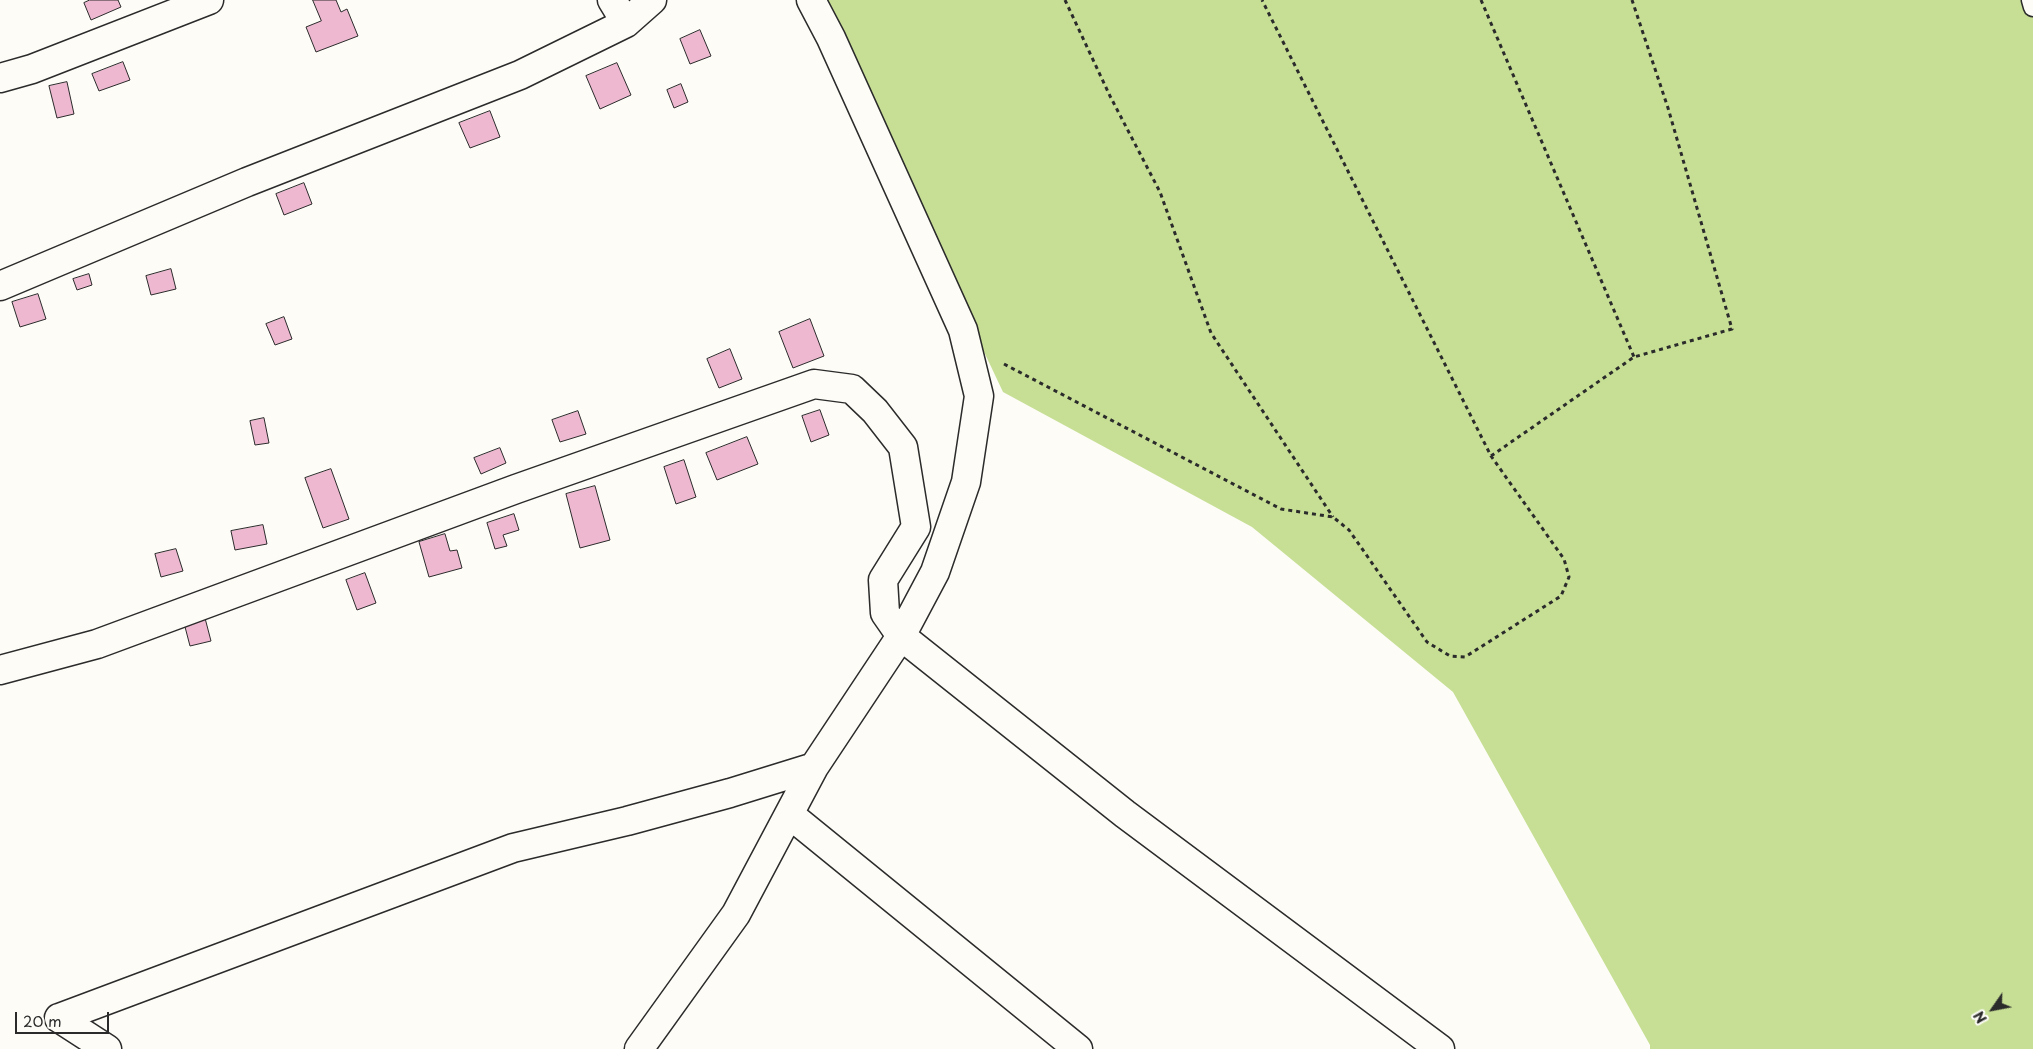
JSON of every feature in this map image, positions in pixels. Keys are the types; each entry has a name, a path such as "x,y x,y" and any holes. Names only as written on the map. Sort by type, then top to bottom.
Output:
{"street":[{"path":"0,78 32,68 209,0"},
{"path":"0,286 247,182 520,75 619,11 652,0"},
{"path":"639,1049 736,914 814,767 901,636 935,572 966,482 979,396 963,330 831,38 811,0"},
{"path":"0,670 97,644 516,489 814,384 852,389 875,411 903,447 916,527 883,580 885,613 901,636 1125,814 1440,1049"},
{"path":"107,1049 59,1018 513,848 627,821 730,793 814,767"},
{"path":"789,814 1078,1049"}],"lane":[{"path":"2031,0 2033,7"}],"path":[{"path":"1065,0 1110,96 1160,192 1211,333 1333,517 1350,530 1427,642 1450,656 1465,657 1560,596 1569,577 1564,559 1491,456 1262,0"},
{"path":"1481,0 1634,357"},
{"path":"1491,456 1634,357 1732,329 1668,108 1632,0"},
{"path":"1000,357 1004,366 1281,509 1333,517"}],"green space":[{"path":"818,0 2033,0 2033,1049 1650,1049 1650,1045 1453,692 1252,527 1003,392"}],"building":[{"path":"90,0 118,0 121,7 91,20 84,3"},
{"path":"313,0 336,0 341,12 347,9 358,36 316,52 306,27 321,21"},
{"path":"700,30 711,56 690,64 680,39"},
{"path":"123,62 130,80 99,91 92,74"},
{"path":"617,63 631,95 600,109 586,76"},
{"path":"67,82 74,114 57,118 49,86"},
{"path":"681,84 688,102 674,108 667,90"},
{"path":"490,111 500,137 470,148 459,123"},
{"path":"304,183 312,204 284,215 276,194"},
{"path":"171,269 176,289 151,295 146,276"},
{"path":"89,274 92,285 77,290 73,279"},
{"path":"38,294 46,319 20,327 12,302"},
{"path":"284,317 292,339 275,345 266,324"},
{"path":"810,319 824,356 793,368 779,332"},
{"path":"730,349 742,379 719,388 707,359"},
{"path":"820,410 829,435 811,442 802,416"},
{"path":"578,411 586,434 560,442 552,420"},
{"path":"264,418 269,443 255,445 250,421"},
{"path":"747,437 758,464 717,480 706,453"},
{"path":"500,448 506,463 481,474 474,458"},
{"path":"684,460 696,497 676,504 664,467"},
{"path":"331,469 349,519 323,528 305,478"},
{"path":"595,486 610,540 580,548 566,494"},
{"path":"514,514 519,530 503,535 507,546 495,549 487,523"},
{"path":"263,525 267,544 235,550 231,531"},
{"path":"445,534 450,551 457,550 462,568 429,577 419,542"},
{"path":"176,549 183,571 161,577 155,554"},
{"path":"365,573 376,603 357,610 346,580"},
{"path":"205,618 211,641 190,646 184,623"}]}
